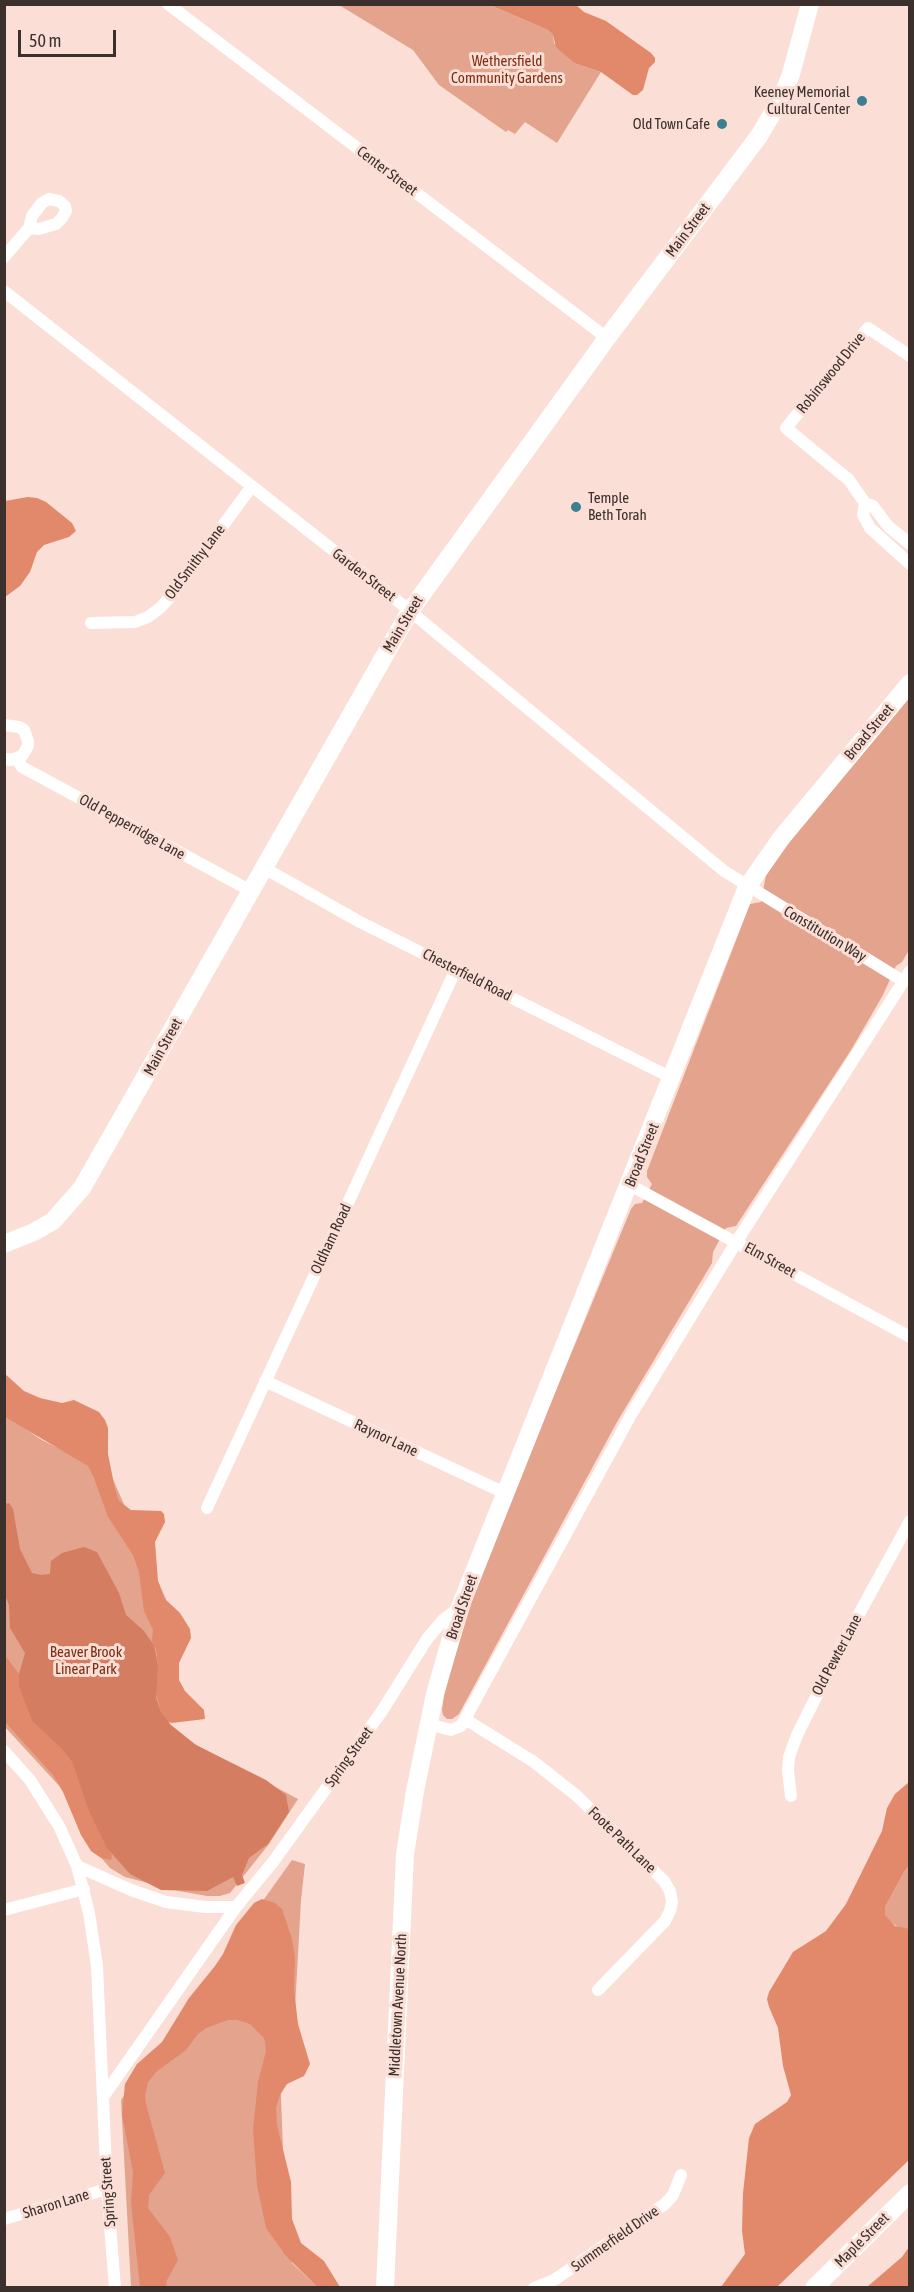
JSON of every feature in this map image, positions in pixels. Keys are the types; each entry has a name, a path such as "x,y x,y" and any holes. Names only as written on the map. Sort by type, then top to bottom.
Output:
{"street":[{"name":"Center Street","path":"168,4 607,338"},
{"name":"Main Street","path":"4,1244 34,1232 52,1221 82,1188 410,611 607,338 765,126 782,97 791,74 810,4"},
{"path":"4,257 29,228"},
{"name":"Garden Street","path":"4,291 410,611 707,858 747,887"},
{"name":"Robinswood Drive","path":"909,356 868,328 786,428 849,480 865,503 873,506 888,526 909,544"},
{"name":"Old Smithy Lane","path":"91,623 135,622 148,617 160,608 252,486"},
{"name":"Robinswood Drive","path":"865,503 863,514 870,528 909,564"},
{"name":"Broad Street","path":"428,1724 460,1607 507,1494 747,887 782,837 909,684"},
{"name":"Old Pepperridge Lane","path":"4,725 20,727 27,735 28,746 22,756 11,759"},
{"name":"Old Pepperridge Lane","path":"11,759 250,891"},
{"name":"Chesterfield Road","path":"264,868 360,921 672,1078"},
{"name":"Constitution Way","path":"747,887 906,976"},
{"name":"Oldham Road","path":"207,1508 456,969"},
{"path":"428,1724 451,1730 460,1726 465,1719 632,1413 737,1241 906,976"},
{"name":"Elm Street","path":"630,1185 737,1241 909,1337"},
{"name":"Raynor Lane","path":"265,1381 507,1494"},
{"name":"Old Pewter Lane","path":"791,1796 789,1757 797,1735 842,1645 909,1521"},
{"name":"Spring Street","path":"103,2097 236,1907 273,1862 382,1712 427,1639 444,1619 460,1607"},
{"name":"Foote Path Lane","path":"465,1719 534,1762 563,1784 664,1881 670,1891 672,1902 665,1921 598,1990"},
{"name":"Middletown Avenue North","path":"385,2288 403,1882 408,1830 428,1724"},
{"name":"Spring Street","path":"4,1751 30,1780 48,1807 77,1866 84,1889 97,1966 114,2288"},
{"path":"77,1866 166,1902 205,1907 236,1907"},
{"path":"4,1910 84,1889"},
{"name":"Summerfield Drive","path":"534,2288 554,2280 664,2204 673,2195 681,2175"},
{"name":"Sharon Lane","path":"4,2219 107,2189"},
{"name":"Maple Street","path":"814,2288 909,2193"}],"green space":[{"name":"Wethersfield Community Gardens","path":"339,5 490,5 548,30 553,35 554,43 574,63 601,72 557,143 525,122 515,134 508,130 506,132 439,85 413,50"},
{"path":"909,698 909,950 902,962 896,966 883,995 851,1050 736,1226 726,1228 713,1252 712,1263 617,1422 459,1714 452,1719 447,1719 442,1710 445,1688 482,1569 631,1209 635,1204 642,1203 652,1184 647,1177 647,1171 750,904 761,902 766,875 774,861"},
{"name":"Beaver Brook Linear Park","path":"5,1417 40,1439 111,1475 166,1599 168,1730 298,1799 269,1844 230,1893 207,1896 179,1891 125,1877 110,1868 98,1854 62,1789 5,1727"},
{"path":"292,1860 305,1864 293,2044 279,2045 284,2176 292,2263 317,2287 131,2287 121,2100"},
{"path":"909,1865 909,1929 901,1929 889,1921 885,1915 885,1907"}],"shaded area":[{"path":"490,5 576,5 584,12 606,21 655,58 655,62 649,68 643,90 633,95 601,72 574,63 556,47 553,35 548,30"},
{"path":"28,497 46,502 72,523 76,531 69,537 44,545 37,552 30,572 20,586 5,597 5,501"},
{"path":"4,1373 24,1391 40,1398 62,1403 74,1400 99,1412 108,1428 108,1454 119,1501 131,1510 161,1511 164,1514 165,1522 155,1542 158,1581 164,1598 180,1613 190,1629 191,1638 179,1663 179,1680 185,1691 204,1710 205,1719 172,1723 168,1722 161,1712 156,1693 158,1665 156,1649 152,1641 153,1630 144,1611 139,1572 133,1555 108,1517 88,1466 5,1417"},
{"name":"Beaver Brook Linear Park","path":"9,1503 13,1509 20,1549 32,1573 50,1574 51,1561 62,1553 84,1547 97,1552 119,1593 126,1615 143,1630 154,1645 158,1666 156,1698 161,1712 171,1725 196,1745 266,1780 286,1795 289,1812 268,1844 249,1858 242,1875 245,1883 237,1886 233,1877 207,1891 161,1890 130,1874 107,1848 88,1809 72,1762 61,1748 32,1721 19,1687 19,1674 25,1653 10,1628 9,1605 5,1595 5,1504"},
{"path":"4,1654 19,1674 19,1687 32,1721 61,1748 72,1762 88,1809 112,1855 111,1860 101,1858 91,1851 53,1775 5,1722"},
{"path":"909,1782 909,1865 885,1907 885,1915 895,1926 909,1929 909,2160 777,2287 721,2287 745,2254 742,2231 743,2193 749,2138 755,2124 787,2102 791,2095 783,2066 778,2028 767,1999 769,1992 793,1952 826,1931 846,1904 882,1831 887,1808 895,1794"},
{"path":"262,1899 275,1903 282,1909 292,1939 298,2024 310,2064 304,2076 287,2084 276,2108 277,2125 291,2182 292,2219 301,2243 324,2261 340,2287 317,2287 286,2256 266,2228 257,2185 253,2129 258,2082 266,2051 265,2042 250,2024 228,2020 206,2028 198,2034 186,2050 156,2072 148,2082 145,2095 146,2104 165,2173 149,2195 148,2208 170,2237 178,2260 167,2280 166,2287 140,2287 131,2203 133,2172 122,2115 125,2084 137,2064 162,2042 189,1998 223,1954 236,1925 254,1903"},
{"path":"909,2247 909,2287 867,2287 902,2257"}],"place":[{"name":"Keeney Memorial Cultural Center","path":"862,101"},
{"name":"Old Town Cafe","path":"722,124"},
{"name":"Temple Beth Torah","path":"576,507"}]}
